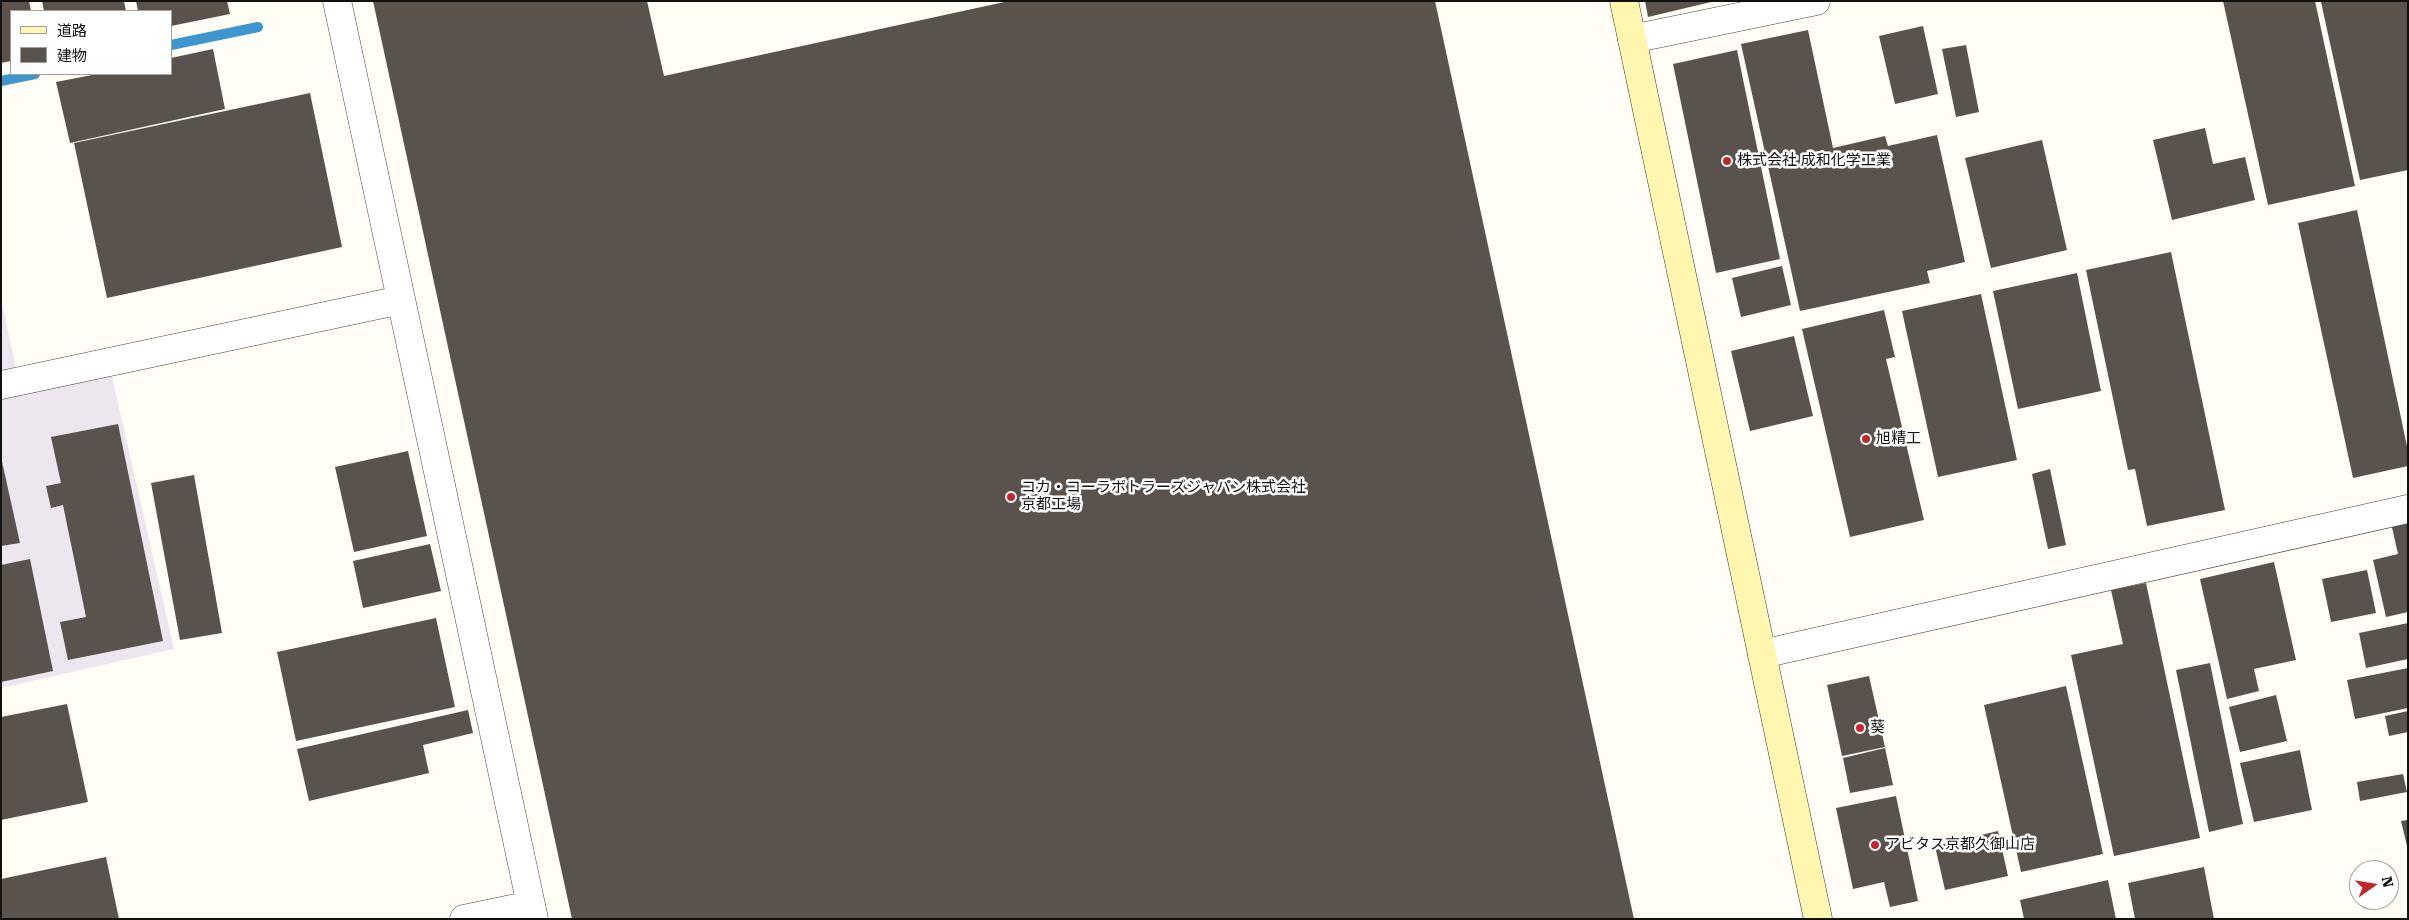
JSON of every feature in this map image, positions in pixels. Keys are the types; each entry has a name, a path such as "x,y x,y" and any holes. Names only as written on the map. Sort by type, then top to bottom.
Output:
{"street":[{"path":"337,1 532,912 464,919"},
{"path":"1624,1 1818,919"},
{"path":"1632,40 1816,1"},
{"path":"1,385 401,300"},
{"path":"1762,654 2408,509"}],"shaded area":[{"path":"1,299 16,368 1,371"},
{"path":"111,372 174,649 1,688 1,397"}],"building":[{"path":"1,1 29,1 31,10 10,10 10,61 1,63"},
{"path":"42,1 124,1 126,10 44,10"},
{"path":"136,1 227,1 230,14 172,26 172,10 138,10"},
{"name":"コカ・コーラボトラーズジャパン株式会社 京都工場","path":"373,1 647,1 664,76 1009,1 1435,1 1634,919 572,919"},
{"path":"1645,1 1711,1 1711,2 1648,17"},
{"path":"2223,1 2315,1 2355,186 2268,205"},
{"path":"2408,1 2408,170 2360,180 2321,2"},
{"path":"1923,26 1938,94 1895,104 1879,36"},
{"path":"1808,30 1833,148 1885,136 1888,146 1937,135 1965,262 1927,271 1930,283 1800,311 1741,44"},
{"path":"1966,45 1979,112 1956,117 1942,49"},
{"path":"213,49 225,109 70,143 56,82 92,75 172,75 172,58"},
{"name":"株式会社 成和化学工業","path":"1737,50 1780,259 1716,273 1673,64"},
{"path":"310,93 342,247 107,298 74,143"},
{"path":"2205,128 2213,164 2245,157 2255,200 2172,220 2153,140"},
{"path":"2042,140 2067,250 1991,268 1965,158"},
{"path":"2357,210 2408,451 2408,466 2353,478 2298,223"},
{"path":"2171,252 2225,510 2147,526 2135,469 2128,470 2086,270"},
{"path":"1782,266 1791,305 1741,317 1732,278"},
{"path":"2077,273 2101,391 2018,409 1993,291"},
{"path":"1981,294 2017,460 1938,477 1902,311"},
{"name":"旭精工","path":"1884,310 1895,357 1886,359 1924,520 1850,537 1802,329"},
{"path":"1794,336 1813,416 1750,431 1731,351"},
{"path":"118,424 163,641 68,660 60,622 86,617 63,505 51,508 46,486 61,483 51,437"},
{"path":"408,451 427,536 354,552 335,467"},
{"path":"1,457 20,543 1,546"},
{"path":"2050,469 2066,545 2048,549 2032,474"},
{"path":"194,475 222,633 180,640 151,483"},
{"path":"2408,520 2408,612 2386,617 2373,560 2398,554 2391,523"},
{"path":"430,544 441,591 363,608 353,561"},
{"path":"30,559 53,671 1,682 1,565"},
{"path":"2274,562 2296,660 2254,669 2259,691 2227,699 2200,579"},
{"path":"2367,570 2376,613 2331,622 2322,579"},
{"path":"2146,583 2200,838 2114,856 2071,655 2123,644 2111,590"},
{"path":"436,618 455,707 296,741 277,652"},
{"path":"2408,623 2408,659 2366,668 2359,633"},
{"path":"2210,663 2243,824 2209,832 2176,670"},
{"path":"2408,668 2408,708 2355,719 2347,680"},
{"path":"1869,676 1885,747 1842,756 1827,685"},
{"path":"2066,686 2103,854 2021,872 1984,705"},
{"path":"2276,695 2287,741 2240,752 2229,707"},
{"path":"67,704 88,802 1,820 1,717"},
{"path":"468,710 473,733 423,745 429,773 309,801 297,749"},
{"path":"2408,711 2408,732 2389,736 2385,716"},
{"path":"1885,748 1893,785 1850,793 1843,758"},
{"path":"2300,750 2312,810 2254,822 2240,763"},
{"path":"2403,774 2407,792 2360,801 2357,782"},
{"name":"アビタス京都久御山店","path":"1896,796 1918,901 1890,907 1884,882 1853,889 1836,808"},
{"path":"2408,820 2408,846 2407,846 2401,821"},
{"path":"1998,831 2008,876 1945,890 1935,846"},
{"path":"106,857 119,919 1,919 1,879"},
{"path":"2204,867 2214,919 2135,919 2128,883"},
{"path":"2108,880 2116,919 2024,919 2020,900"}],"waterway":[{"path":"172,45 258,27"},
{"path":"1,81 30,75"}],"place":[{"name":"株式会社 成和化学工業","path":"1727,161"},
{"name":"旭精工","path":"1866,439"},
{"name":"コカ・コーラボトラーズジャパン株式会社 京都工場","path":"1011,497"},
{"name":"葵","path":"1860,728"},
{"name":"アビタス京都久御山店","path":"1875,845"}]}
